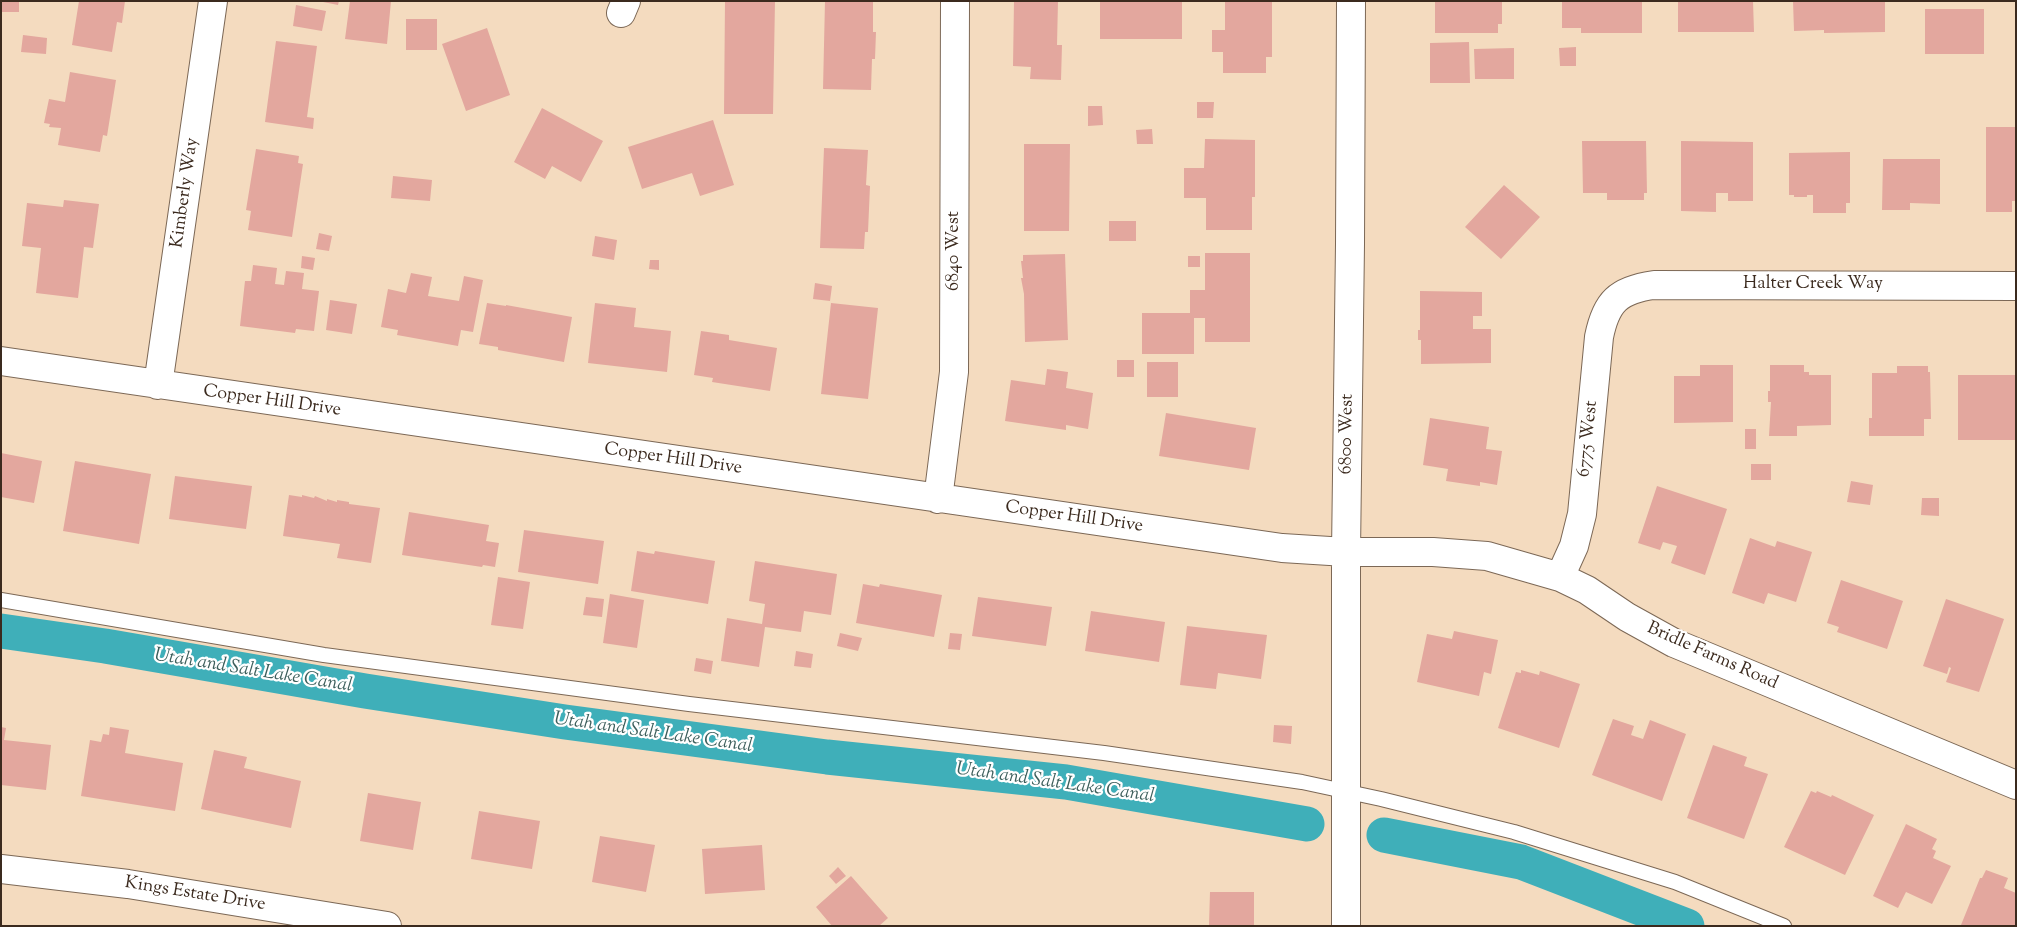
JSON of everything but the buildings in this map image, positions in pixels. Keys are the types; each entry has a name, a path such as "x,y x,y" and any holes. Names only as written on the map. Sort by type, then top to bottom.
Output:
{"street":[{"name":"Kimberly Way","path":"158,385 213,1"},
{"name":"6840 West","path":"938,499 953,386 954,360 955,1"},
{"name":"6800 West","path":"1346,926 1346,552 1351,1"},
{"name":"Halter Creek Way","path":"1614,300 1624,292 1638,287 1654,285 2016,286"},
{"name":"6775 West","path":"1560,577 1579,530 1599,337 1607,310 1614,300"},
{"name":"Copper Hill Drive","path":"1,361 1282,548 1346,552"},
{"name":"Bridle Farms Road","path":"1346,552 1433,552 1487,556 1560,577 1586,590 1650,631 1674,643 2016,785"},
{"name":"Kings Estate Drive","path":"1,869 128,884 387,926"}],"lane":[{"path":"1,600 324,655 688,704 1104,753 1302,782 1514,832 1675,882 1784,926"}],"waterway":[{"name":"Utah and Salt Lake Canal","path":"1,631 105,646 365,691 565,722 827,757 1066,782 1307,824"},
{"name":"Utah and Salt Lake Canal","path":"1384,835 1521,862 1687,926"}]}
